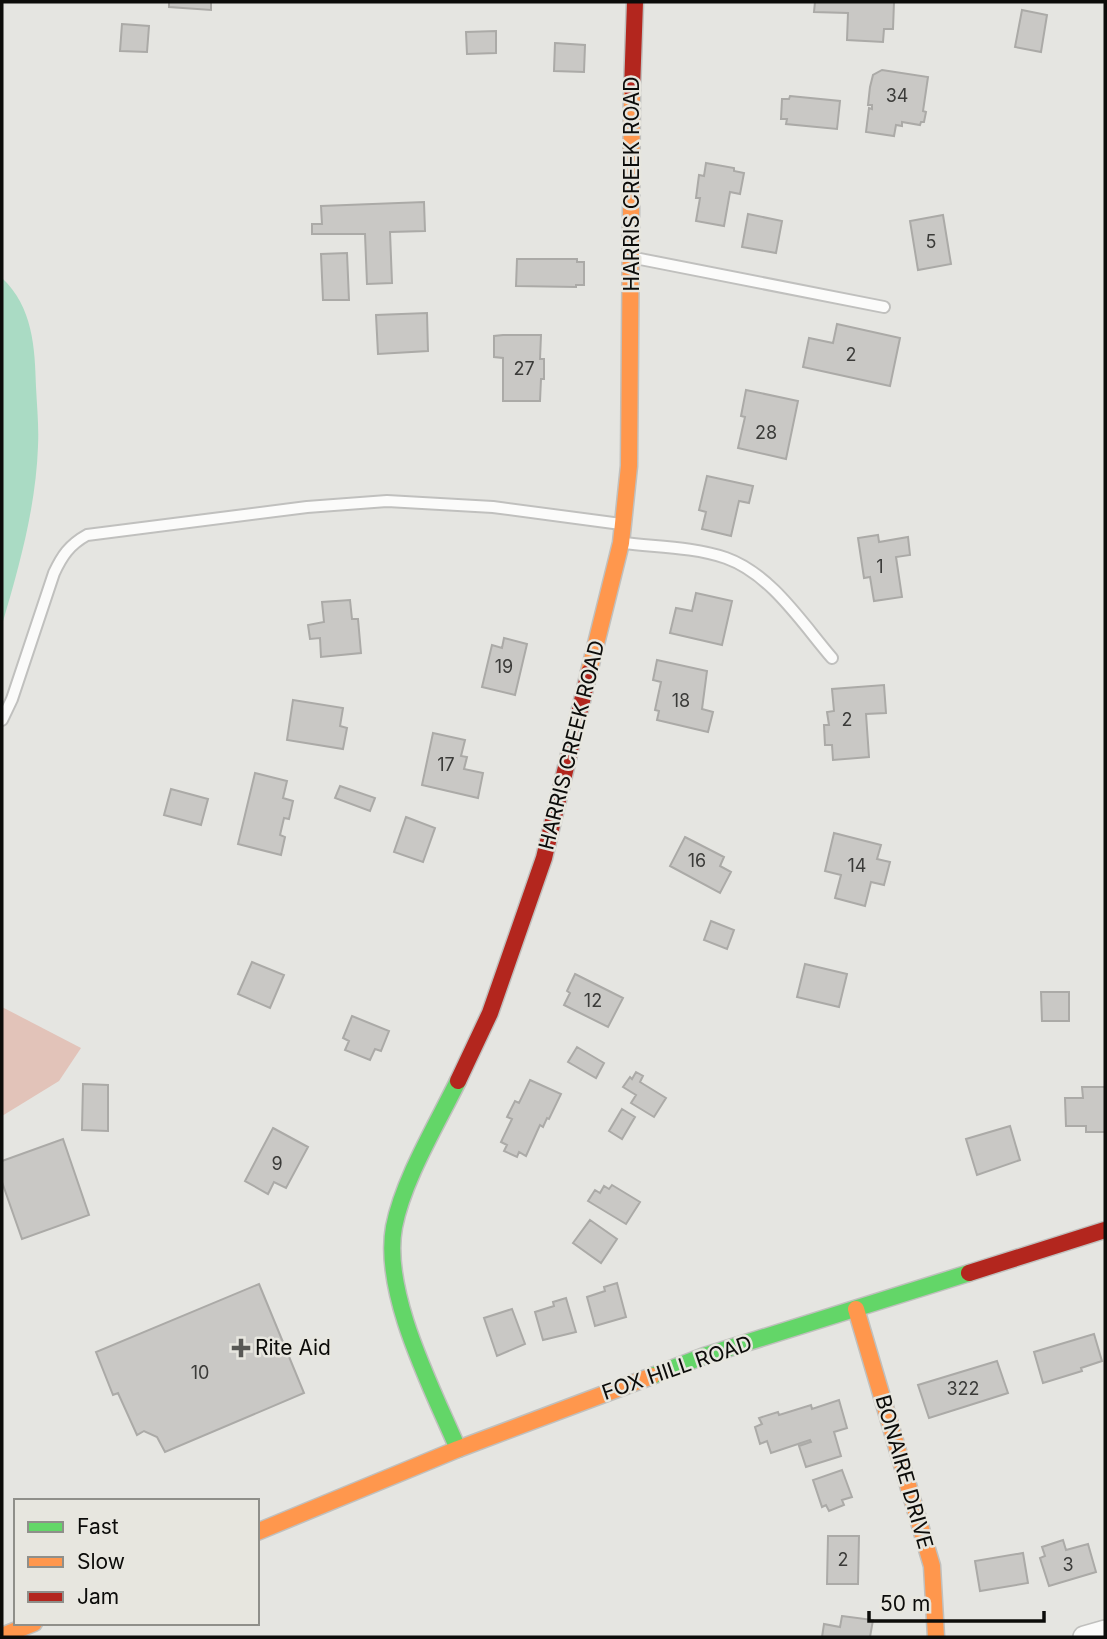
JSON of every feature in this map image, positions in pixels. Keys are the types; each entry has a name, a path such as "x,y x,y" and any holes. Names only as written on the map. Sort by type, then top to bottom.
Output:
{"street":[{"name":"HARRIS CREEK ROAD","path":"458,1449 405,1322 397,1296 394,1228 407,1188 490,1013 520,932 544,858 621,543 629,466 631,118 635,2"},
{"name":"FOX HILL ROAD","path":"259,1531 458,1449 704,1356 1105,1230"},
{"name":"BONAIRE DRIVE","path":"856,1309 932,1566 936,1637"},
{"path":"5,1633 28,1625"},
{"path":"1084,1637 1105,1631"}],"lane":[{"path":"632,258 884,307"},
{"path":"2,720 12,699 54,573 63,554 73,543 87,535 307,507 387,502 493,507 624,524"},
{"path":"621,543 698,552 727,559 760,577 832,658"}],"shaded area":[{"path":"2,278 20,302 30,329 35,358 38,432 37,469 30,514 2,625"},
{"path":"2,1007 81,1048 59,1081 2,1116"}],"building":[{"path":"169,2 211,2 211,10 169,7"},
{"path":"815,2 894,2 893,29 884,29 883,42 847,40 848,13 814,12"},
{"path":"1022,10 1047,15 1041,52 1015,47"},
{"path":"122,24 149,26 147,52 120,51"},
{"path":"496,31 496,53 467,54 466,32"},
{"path":"555,43 585,45 584,72 554,71"},
{"path":"882,70 928,77 924,122 920,125 902,122 902,126 896,125 894,136 866,132 869,108 872,109 872,105 868,105 873,75"},
{"path":"790,96 840,101 837,129 786,124 787,119 781,119 782,99 789,99"},
{"path":"706,163 734,168 734,171 744,173 740,194 730,192 724,226 696,221 700,198 696,198 699,175 704,176"},
{"path":"424,202 425,231 390,232 392,283 367,284 365,234 312,234 312,224 322,224 321,206"},
{"path":"748,214 782,221 776,253 742,247"},
{"path":"943,215 951,264 918,270 910,221"},
{"path":"347,253 349,300 323,300 321,254"},
{"path":"517,259 577,259 577,262 584,262 584,285 516,286"},
{"path":"427,313 428,351 378,354 376,315"},
{"path":"837,324 900,338 890,386 803,367 809,338 833,343"},
{"path":"541,335 540,359 544,359 544,379 541,379 540,401 503,401 503,358 494,357 494,336"},
{"path":"746,390 798,401 786,459 738,448 745,417 741,416"},
{"path":"707,476 753,486 749,503 739,501 731,536 702,529 706,512 699,510"},
{"path":"878,535 879,542 908,537 910,555 896,557 902,597 874,601 870,577 864,578 858,538"},
{"path":"696,593 732,601 722,645 670,633 676,608 692,611"},
{"path":"350,600 352,619 358,619 361,653 321,657 320,638 310,639 308,625 324,622 322,602"},
{"path":"504,638 527,644 515,695 482,687 492,645 502,648"},
{"path":"657,660 707,671 702,709 713,712 708,732 657,720 659,711 655,710 661,682 653,680"},
{"path":"884,685 886,713 866,714 869,757 833,760 832,745 825,745 824,725 829,725 827,712 834,711 832,689"},
{"path":"293,700 343,708 340,726 347,728 343,749 287,740"},
{"path":"433,733 465,740 461,756 467,757 464,769 483,773 478,798 422,785"},
{"path":"255,773 287,781 283,798 293,801 289,819 284,818 280,835 285,837 281,855 238,844"},
{"path":"340,786 375,798 370,811 335,798"},
{"path":"171,789 208,799 201,825 164,815"},
{"path":"406,817 435,828 423,862 394,852"},
{"path":"834,833 881,845 877,859 890,862 884,885 871,882 865,906 835,898 841,875 825,871"},
{"path":"685,837 724,857 720,866 731,872 720,893 670,866"},
{"path":"711,921 734,930 727,949 704,940"},
{"path":"252,962 284,975 270,1008 238,994"},
{"path":"805,964 847,974 839,1007 797,997"},
{"path":"575,974 623,998 608,1027 564,1005"},
{"path":"1041,992 1069,992 1069,1021 1042,1021"},
{"path":"352,1016 389,1031 381,1051 375,1049 370,1060 345,1050 349,1041 343,1038"},
{"path":"577,1047 604,1063 596,1078 568,1062"},
{"path":"636,1072 643,1076 640,1082 666,1098 654,1117 631,1103 636,1095 623,1087"},
{"path":"530,1080 561,1094 549,1119 547,1118 543,1127 540,1125 526,1156 519,1152 517,1157 504,1151 507,1145 501,1142 512,1119 507,1117 515,1101 519,1103"},
{"path":"83,1084 108,1085 108,1131 82,1130"},
{"path":"1082,1087 1105,1087 1105,1132 1086,1132 1086,1126 1066,1126 1065,1098 1083,1098"},
{"path":"622,1109 635,1117 622,1139 609,1131"},
{"path":"1010,1126 1020,1160 977,1175 966,1139"},
{"path":"273,1128 308,1147 286,1188 274,1182 268,1194 245,1181"},
{"path":"63,1139 89,1215 22,1239 2,1182 2,1161"},
{"path":"612,1185 640,1202 626,1224 588,1201 595,1190 600,1193 604,1186 609,1189"},
{"path":"590,1220 617,1239 601,1263 573,1243"},
{"path":"617,1283 626,1317 595,1326 587,1297 605,1291 604,1287"},
{"name":"Rite Aid","path":"259,1284 304,1393 165,1452 157,1437 144,1431 137,1435 118,1393 113,1395 96,1352"},
{"path":"566,1298 576,1332 543,1340 535,1312 554,1306 553,1302"},
{"path":"512,1309 525,1344 497,1356 484,1318"},
{"path":"1094,1334 1102,1361 1081,1368 1082,1371 1043,1383 1034,1352"},
{"path":"997,1361 1008,1393 929,1418 918,1385"},
{"path":"839,1400 847,1428 834,1432 841,1456 806,1467 799,1446 811,1442 810,1440 771,1453 767,1441 760,1444 755,1427 762,1424 759,1418 811,1405 812,1409"},
{"path":"842,1470 852,1497 842,1500 844,1505 829,1511 826,1505 822,1507 813,1480"},
{"path":"828,1536 859,1536 858,1584 827,1584"},
{"path":"1063,1540 1066,1550 1088,1544 1096,1572 1049,1586 1040,1558 1045,1556 1042,1547"},
{"path":"1023,1553 1028,1583 980,1591 975,1561"},
{"path":"842,1616 873,1620 870,1637 822,1637 824,1624 840,1627"}],"traffic: fast":[{"path":"458,1081 405,1190 394,1227 392,1253 395,1281 412,1340 458,1449"},
{"path":"652,1376 704,1356 969,1273"}],"traffic: slow":[{"path":"589,672 621,543 629,466 632,90"},
{"path":"856,1309 932,1566 936,1637"},
{"path":"259,1531 458,1449 652,1376"},
{"path":"2,1636 29,1625"}],"traffic: jam":[{"path":"632,90 635,2"},
{"path":"458,1081 490,1013 544,858 589,672"},
{"path":"969,1273 1105,1230"}],"place":[{"name":"Rite Aid","path":"241,1348"}]}
